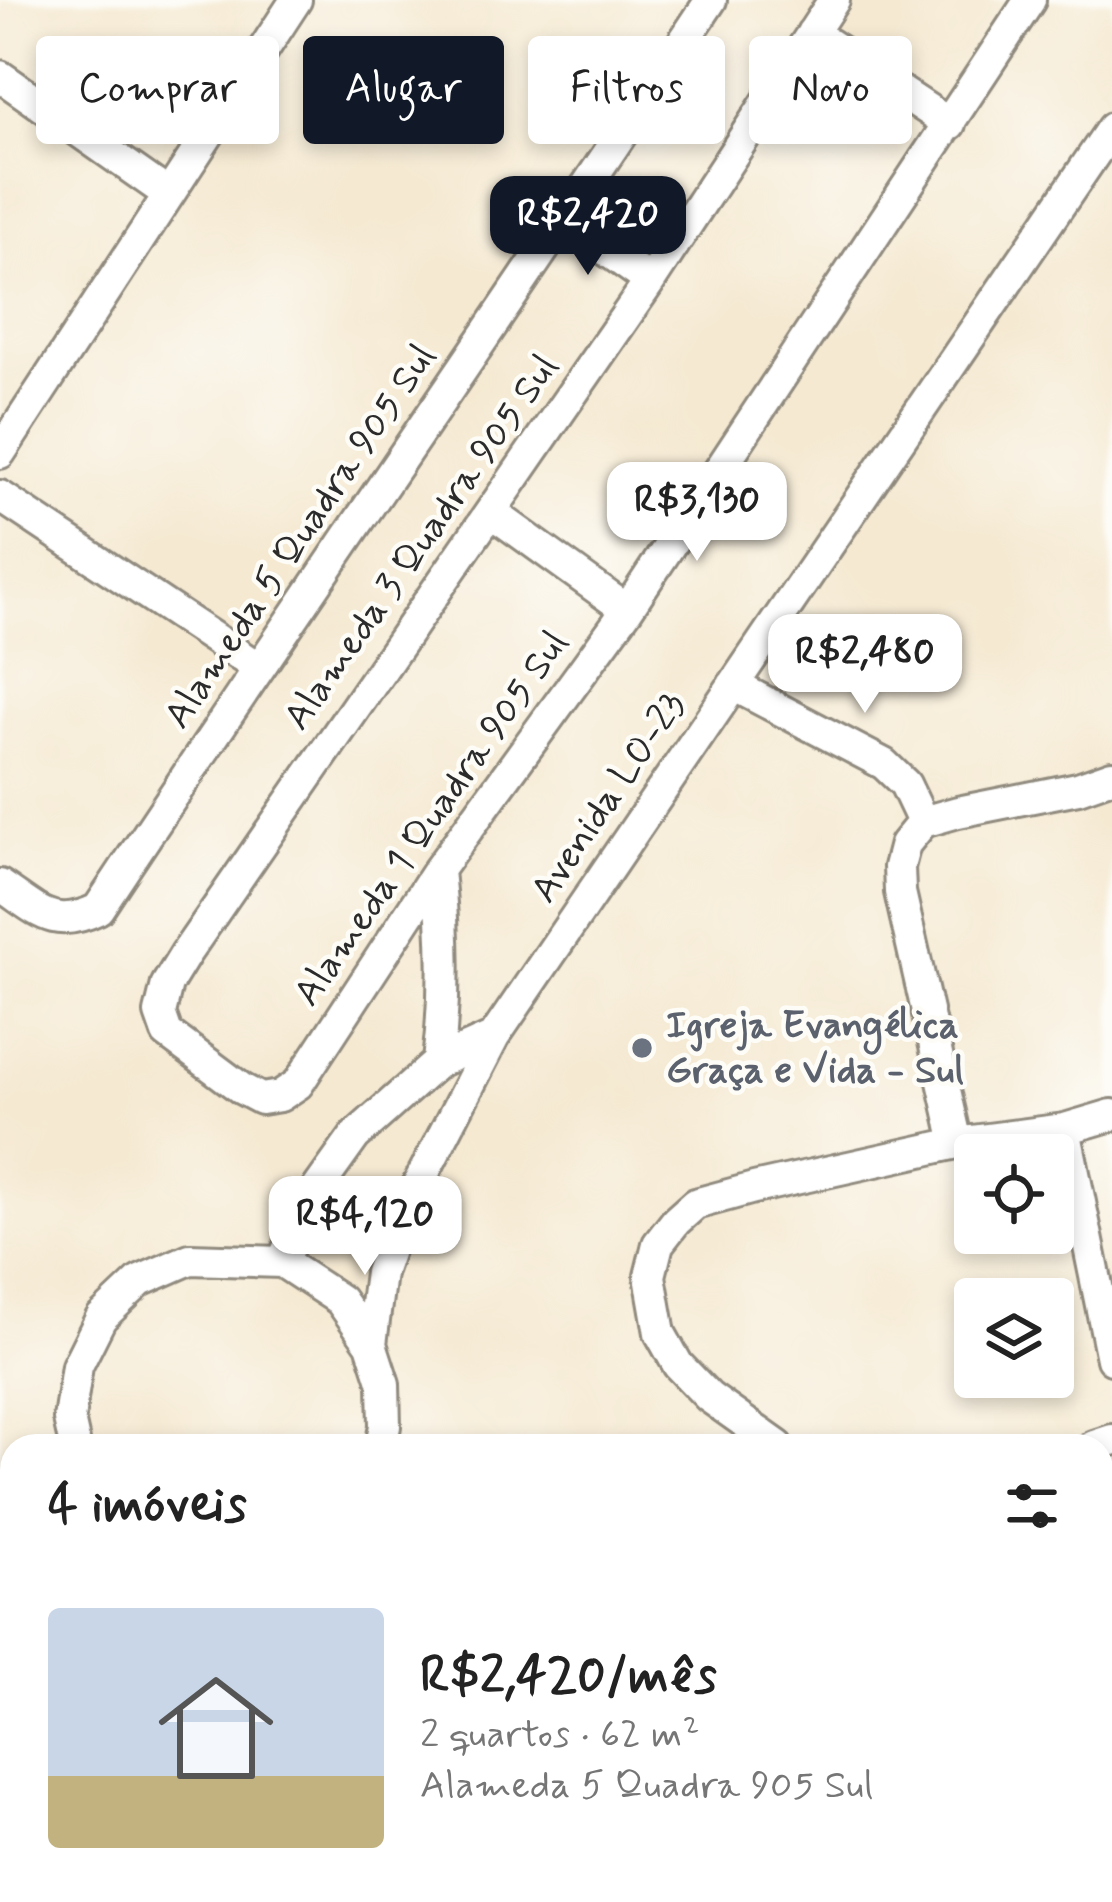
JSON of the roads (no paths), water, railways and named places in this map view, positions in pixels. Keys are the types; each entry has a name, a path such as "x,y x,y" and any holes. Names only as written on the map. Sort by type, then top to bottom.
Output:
{"street":[{"path":"0,453 296,0"},
{"name":"Alameda 5 Quadra 905 Sul","path":"0,885 52,919 98,909 711,0"},
{"name":"Alameda 3 Quadra 905 Sul","path":"298,1084 280,1096 261,1099 167,1034 160,1012 167,984 650,281 835,0"},
{"name":"Alameda 1 Quadra 905 Sul","path":"298,1084 438,870 626,610 1030,0"},
{"path":"812,33 950,124"},
{"path":"0,76 168,194"},
{"name":"Avenida LO-23","path":"371,1344 380,1273 395,1227 494,1037 1107,150"},
{"path":"565,221 650,281"},
{"path":"0,496 257,667"},
{"path":"491,512 626,610"},
{"path":"733,685 884,764 905,784 914,833 899,867 900,892 955,1134"},
{"path":"914,833 958,812 1078,788 1112,776"},
{"path":"437,1062 446,944 438,870"},
{"path":"282,1262 310,1199 355,1136 437,1062 494,1037"},
{"path":"1026,1134 1112,1115"},
{"path":"1065,1129 1112,1359"},
{"path":"761,1434 709,1397 678,1365 660,1333 650,1276 658,1244 695,1204 954,1144"},
{"path":"72,1434 69,1419 77,1366 101,1318 140,1281 190,1259 282,1262 340,1300 371,1344 384,1384 390,1434"}],"place":[{"name":"Igreja Evangélica Graça e Vida - Sul","path":"642,1048"}]}
